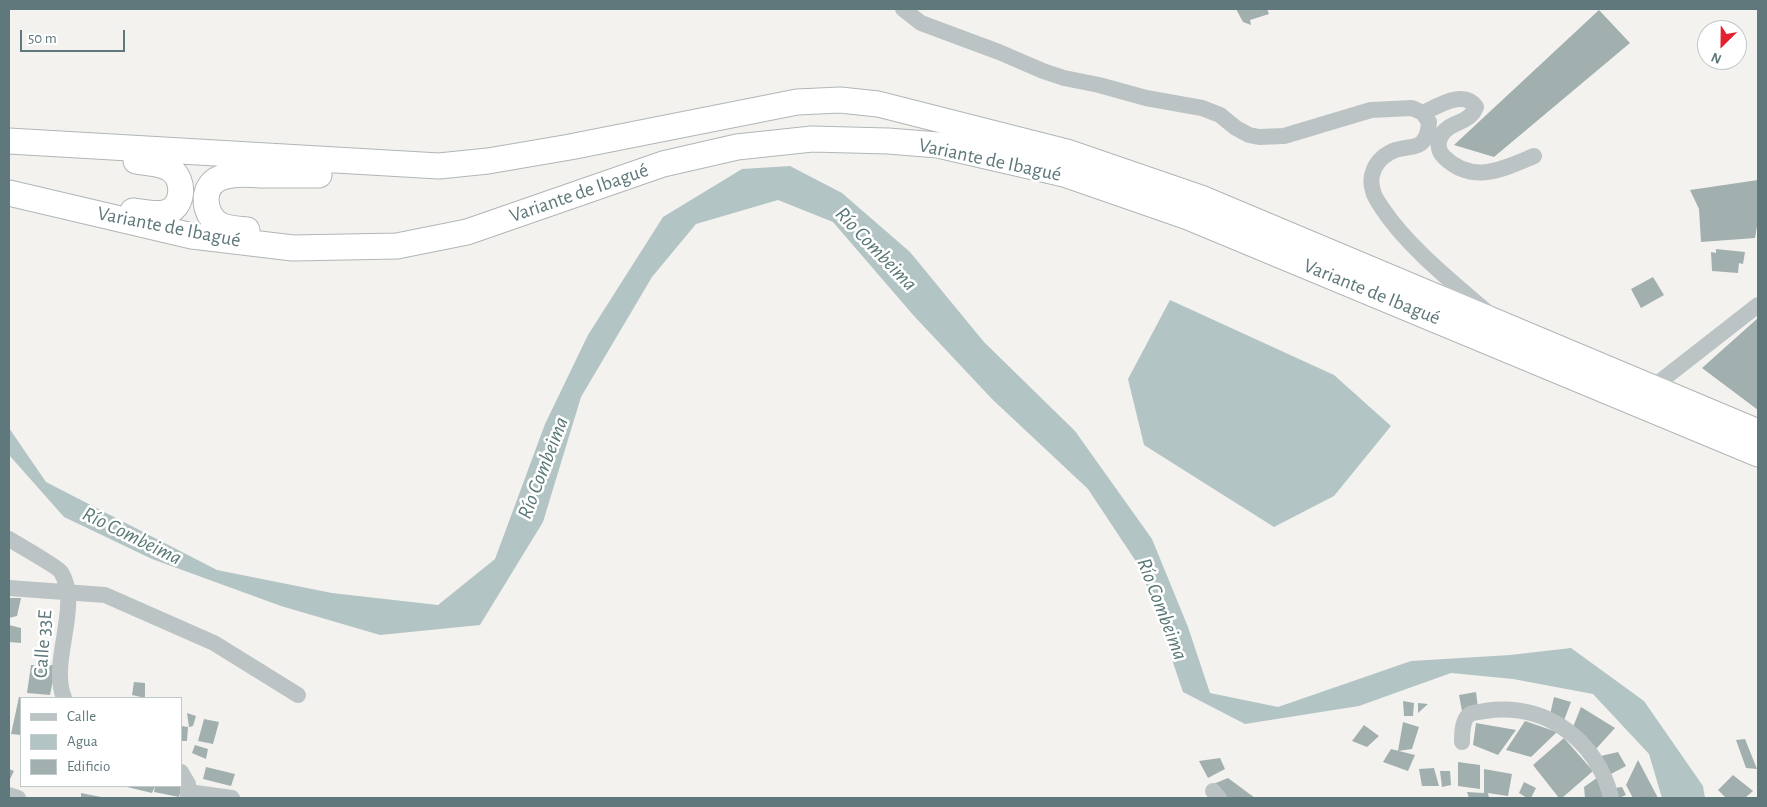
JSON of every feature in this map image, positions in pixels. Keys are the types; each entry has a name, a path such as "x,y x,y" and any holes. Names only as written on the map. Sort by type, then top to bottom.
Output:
{"highway":[{"name":"Variante de Ibagué","path":"9,141 439,166 488,161 570,147 797,102 840,100 878,104 1067,152 1201,198 1758,432"},
{"name":"Variante de Ibagué","path":"9,193 192,236 292,248 397,246 467,232 663,164 737,147 812,139 888,141 938,146 1064,174 1188,217 1758,454"},
{"path":"39,143 163,166 177,176 182,191 175,206 166,213 149,213 43,201"},
{"path":"439,166 416,176 236,174 221,177 212,184 206,197 206,208 211,217 221,226 291,235 332,236 393,233 454,221 509,202 538,206"}],"street":[{"path":"903,9 921,23 999,52 1043,71 1146,98 1202,108 1220,115 1236,128 1249,135 1259,137 1284,136 1371,110 1412,108 1423,113 1429,122 1425,138 1418,146 1389,152 1374,167 1371,182 1373,193 1390,220 1437,268 1498,322"},
{"path":"1423,113 1458,99 1465,98 1472,101 1476,107 1473,114 1442,133 1438,142 1440,153 1450,163 1462,170 1474,173 1487,173 1534,156"},
{"path":"1653,387 1758,305"},
{"path":"9,539 61,571 68,592"},
{"path":"9,588 105,595 214,643 298,695"},
{"name":"Calle 33E","path":"64,697 61,689 61,660 67,619 68,592"},
{"path":"1462,742 1463,725 1466,718 1471,714 1511,709 1533,713 1562,727 1584,746 1599,766 1611,798"},
{"path":"186,787 232,798"},
{"path":"9,795 18,798"}],"water":[{"name":"Río Combeima","path":"790,166 842,193 910,252 984,342 1075,431 1152,539 1188,627 1210,693 1278,707 1411,661 1510,655 1571,648 1644,701 1703,786 1705,798 1662,798 1649,754 1593,694 1513,679 1451,673 1359,706 1245,724 1183,692 1141,569 1088,489 992,399 914,316 833,222 778,200 696,224 652,277 581,397 543,522 480,625 380,635 281,606 152,559 64,517 9,455 9,428 46,482 217,570 332,593 438,605 495,559 545,424 588,335 663,217 742,169"},
{"path":"1170,300 1334,375 1391,426 1334,496 1274,527 1144,445 1128,379"}],"building":[{"path":"1236,9 1267,9 1269,14 1250,20 1251,25 1243,22"},
{"path":"1599,10 1630,43 1494,157 1454,145"},
{"path":"1758,180 1758,220 1755,238 1701,242 1699,209 1690,190"},
{"path":"1716,249 1745,252 1743,264 1739,263 1738,273 1712,271 1711,252 1716,253"},
{"path":"1653,277 1664,295 1641,308 1631,289"},
{"path":"1758,318 1758,410 1702,368"},
{"path":"9,598 21,598 17,616 9,618"},
{"path":"9,625 21,628 21,643 9,642"},
{"path":"31,665 56,665 50,695 27,693"},
{"path":"134,682 145,683 145,697 132,695"},
{"path":"1476,692 1478,708 1462,711 1459,695"},
{"path":"19,697 20,697 20,735 11,734"},
{"path":"1554,697 1571,702 1563,723 1549,719"},
{"path":"1403,701 1414,703 1413,716 1404,716"},
{"path":"1418,703 1428,704 1418,713"},
{"path":"1581,707 1615,728 1595,750 1571,732"},
{"path":"187,713 196,716 193,726 189,727"},
{"path":"204,719 219,722 213,744 198,741"},
{"path":"1525,721 1557,732 1531,757 1506,750"},
{"path":"1403,722 1419,727 1412,749 1398,751"},
{"path":"1476,723 1516,730 1498,755 1473,745"},
{"path":"1364,725 1379,736 1367,747 1352,741"},
{"path":"182,726 188,727 187,741 182,741"},
{"path":"1564,738 1593,771 1562,798 1559,798 1533,765"},
{"path":"1745,739 1757,769 1746,768 1736,740"},
{"path":"195,745 208,749 206,759 192,753"},
{"path":"1391,749 1415,755 1408,771 1383,762"},
{"path":"1618,752 1626,766 1609,775 1601,756"},
{"path":"1220,758 1225,769 1208,778 1199,761"},
{"path":"1638,760 1658,798 1633,798 1626,785"},
{"path":"1458,762 1480,765 1480,789 1458,786"},
{"path":"206,767 235,774 231,786 203,779"},
{"path":"1434,768 1439,786 1422,786 1419,769"},
{"path":"9,769 14,771 9,781"},
{"path":"1484,769 1512,774 1508,796 1488,793 1489,798 1469,798 1467,792 1484,793"},
{"path":"1440,771 1450,771 1451,785 1442,787"},
{"path":"1601,775 1608,798 1585,798 1584,787"},
{"path":"1733,775 1753,791 1745,798 1726,798 1718,790"},
{"path":"1228,778 1255,798 1225,798 1211,785"},
{"path":"1524,782 1536,788 1531,798 1527,798 1519,793"},
{"path":"127,787 155,787 152,793"},
{"path":"155,787 182,787 179,797 154,792"},
{"path":"1622,787 1626,795 1619,798 1615,788"},
{"path":"81,793 101,797 101,798 81,798"}]}
